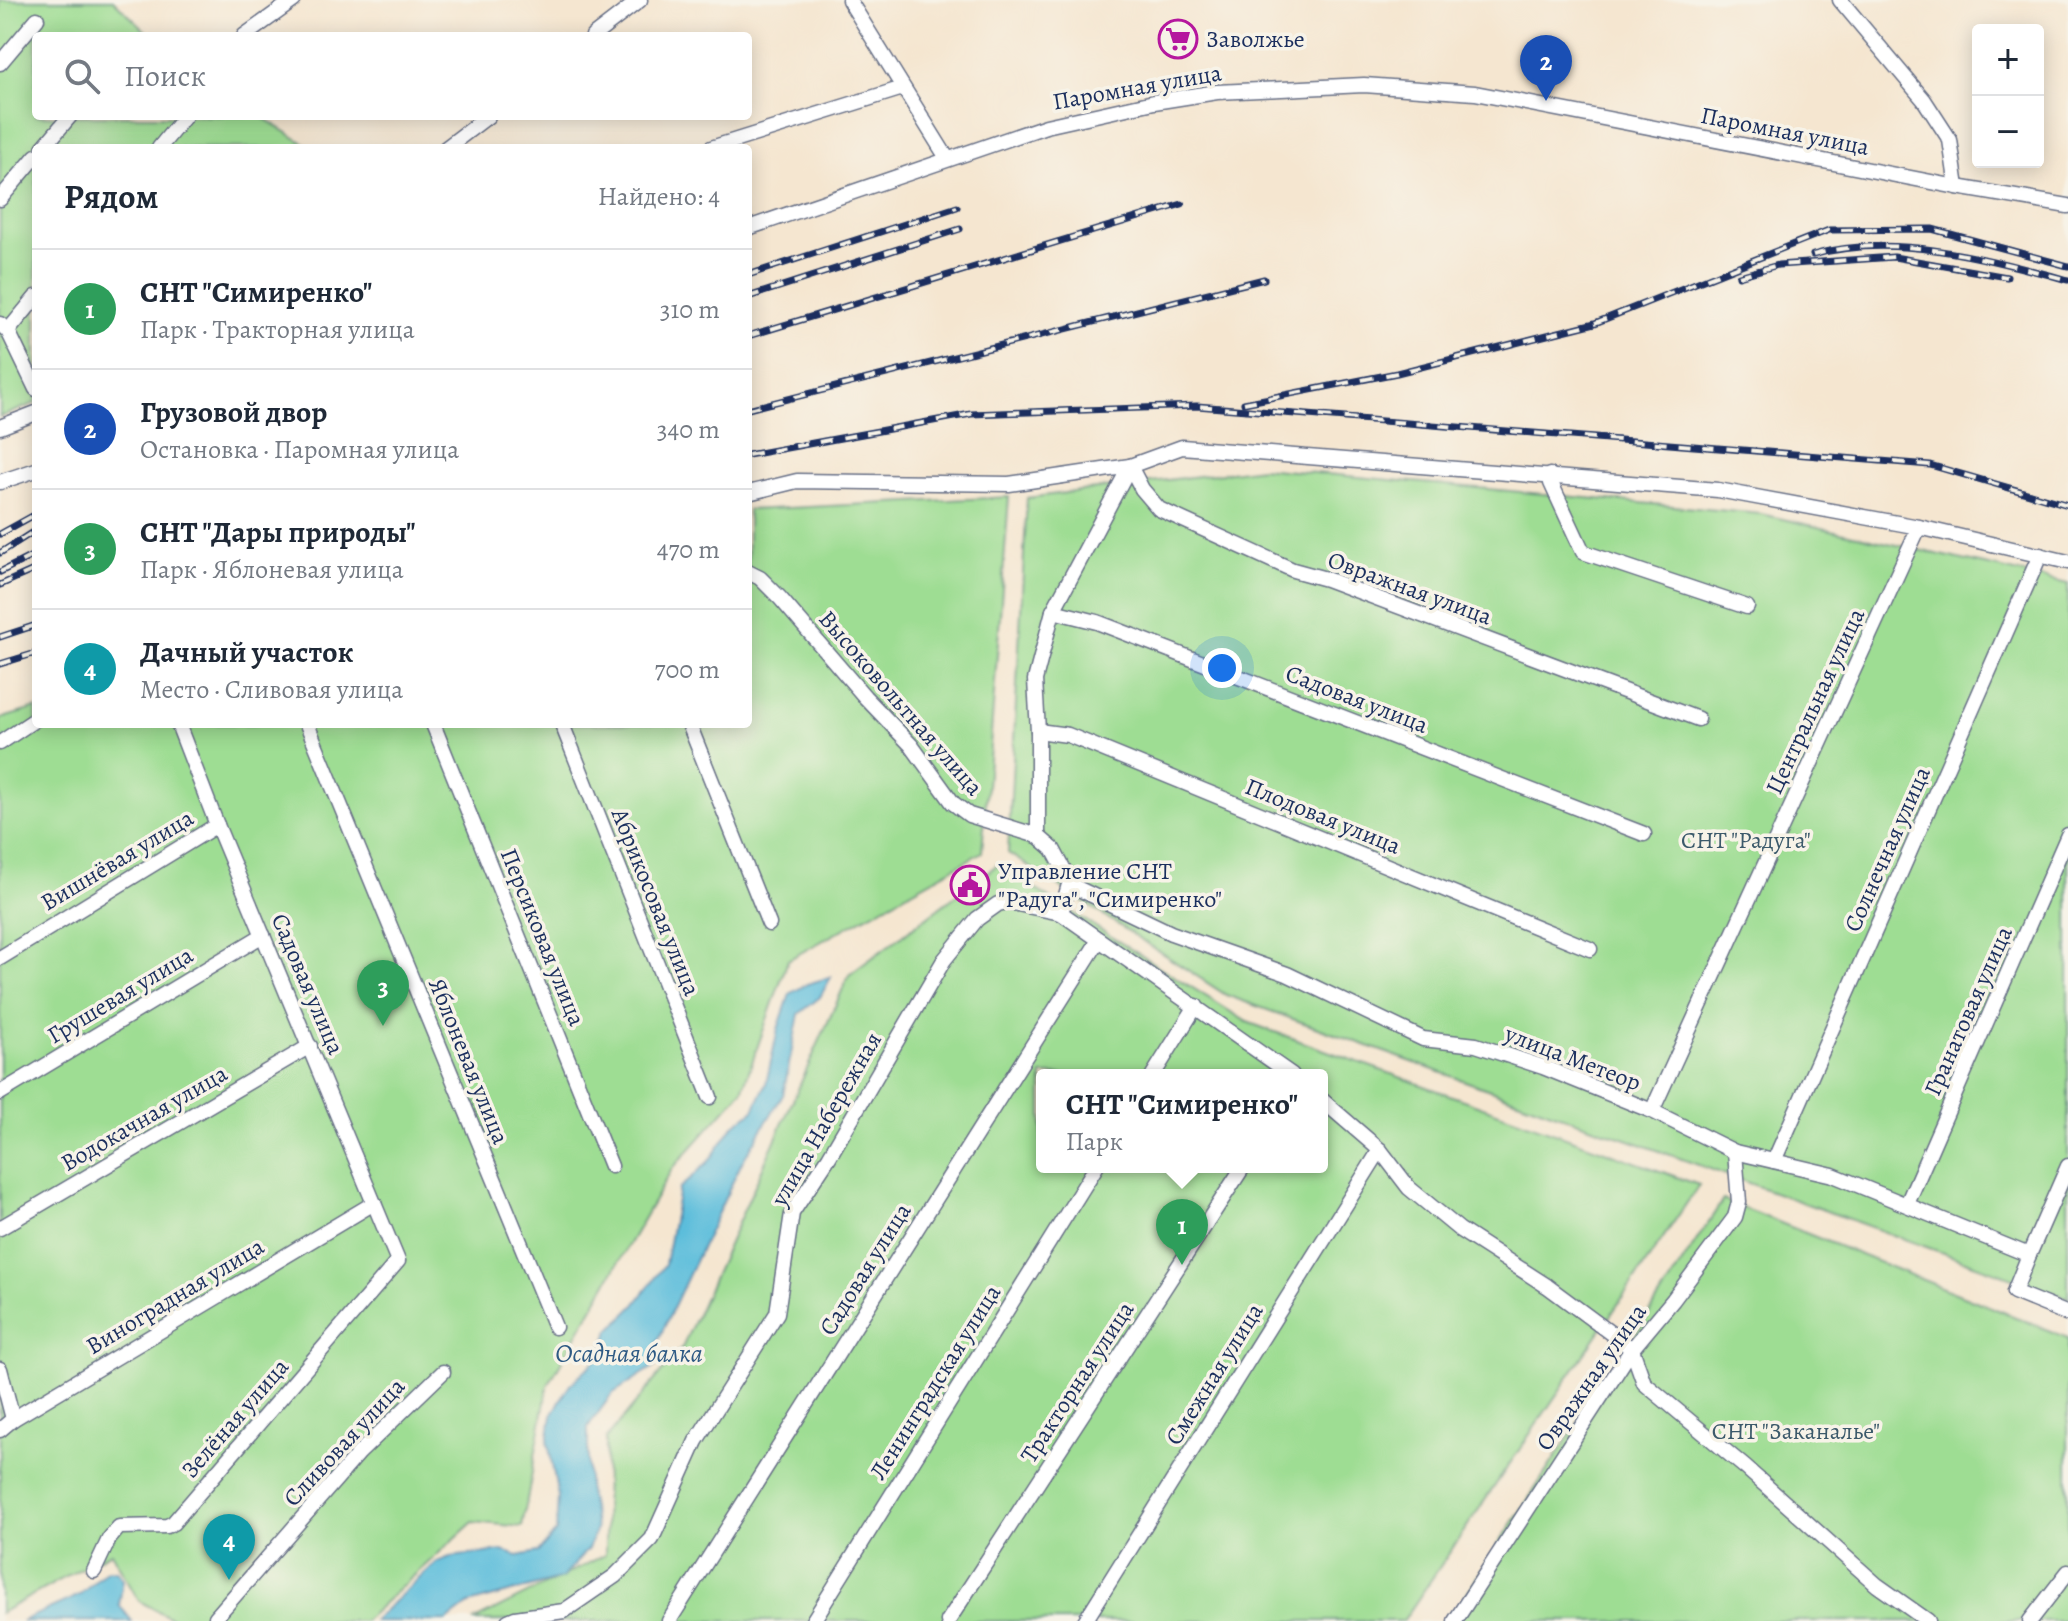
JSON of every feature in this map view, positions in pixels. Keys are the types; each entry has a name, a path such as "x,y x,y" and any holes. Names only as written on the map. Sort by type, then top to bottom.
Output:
{"street":[{"path":"250,32 294,0"},
{"path":"598,32 640,0"},
{"path":"849,0 947,158"},
{"path":"1840,0 1924,100 1950,140 1957,187"},
{"path":"0,63 37,19"},
{"name":"Паромная улица","path":"752,227 1046,126 1154,102 1217,92 1398,86 1475,93 2068,206"},
{"path":"724,144 903,88"},
{"path":"46,144 67,120"},
{"path":"162,144 182,120"},
{"path":"451,144 483,120"},
{"path":"0,199 32,161"},
{"path":"32,303 4,327 32,381"},
{"path":"0,427 32,415"},
{"path":"752,492 797,481 1009,484 1130,466 1182,447 1718,490 1919,527 2068,562"},
{"path":"1130,466 1053,611 1035,680 1038,836 1053,849 1070,881 1061,913 1284,1069"},
{"name":"Овражная улица","path":"1130,466 1142,489 1159,509 1293,570 1326,579 1698,719"},
{"path":"0,482 32,471"},
{"path":"1550,475 1583,552 1747,607"},
{"name":"Центральная улица","path":"1652,1111 1919,527"},
{"name":"Солнечная улица","path":"1774,1161 2040,555"},
{"name":"Высоковольтная улица","path":"752,574 780,598 911,745 953,803 969,815 1038,836"},
{"name":"Садовая улица","path":"1053,611 1097,622 1644,834"},
{"path":"0,743 32,722"},
{"name":"Садовая улица","path":"180,728 398,1261"},
{"name":"Яблоневая улица","path":"309,728 555,1327"},
{"name":"Персиковая улица","path":"435,728 611,1166"},
{"name":"Абрикосовая улица","path":"564,728 710,1097"},
{"path":"691,728 769,924"},
{"name":"Плодовая улица","path":"1038,731 1068,735 1590,949"},
{"name":"Вишнёвая улица","path":"0,958 217,825"},
{"name":"Гранатовая улица","path":"1907,1204 2068,835"},
{"name":"улица Метеор","path":"1070,881 1075,887 1171,933 1287,974 1423,1039 1476,1045 1543,1067 1652,1111 1735,1152 1833,1175 2029,1255"},
{"name":"улица Набережная","path":"508,1621 564,1611 615,1576 652,1539 696,1441 777,1313 792,1213 829,1157 944,960 977,919 998,904 1008,902 1061,913"},
{"name":"Грушевая улица","path":"0,1093 263,935"},
{"name":"Садовая улица","path":"669,1621 1099,940"},
{"path":"1157,1069 1196,1006"},
{"name":"Водокачная улица","path":"0,1228 310,1046"},
{"path":"1328,1105 1380,1150 1409,1188 1460,1230 1547,1286 1632,1349 1644,1383 1746,1468 1877,1585 1928,1621"},
{"name":"Смежная улица","path":"1085,1621 1380,1150"},
{"name":"Овражная улица","path":"1455,1621 1632,1349 1735,1217 1739,1202 1735,1152"},
{"path":"2068,1166 2014,1292 2068,1314"},
{"name":"Ленинградская улица","path":"813,1621 1092,1173"},
{"name":"Тракторная улица","path":"948,1621 1239,1173"},
{"name":"Виноградная улица","path":"0,1430 13,1419 374,1203"},
{"name":"Зелёная улица","path":"94,1571 109,1539 119,1527 173,1523 398,1261"},
{"path":"0,1369 13,1419"},
{"name":"Сливовая улица","path":"216,1617 359,1453 443,1372"},
{"path":"2030,1621 2068,1572"}],"green space":[{"path":"0,0 113,0 147,32 32,32 32,120 266,120 306,144 32,144 32,405 0,417"},
{"name":"СНТ \"Радуга\"","path":"1261,468 1761,514 2068,584 2068,1298 1226,995 1008,853 1027,498"},
{"path":"1009,497 982,852 788,960 742,1091 672,1169 548,1385 522,1527 473,1522 364,1621 176,1621 139,1601 111,1552 0,1613 0,719 32,709 32,728 752,728 752,510"},
{"path":"997,865 1247,1022 1699,1185 1403,1621 473,1621 605,1555 606,1439 683,1346 849,975"},
{"name":"СНТ \"Заканалье\"","path":"1723,1200 2068,1338 2068,1621 1449,1621"}],"water":[{"name":"Осадная балка","path":"831,977 820,997 799,1014 783,1095 742,1162 673,1308 656,1345 655,1366 612,1394 588,1427 588,1487 596,1529 588,1549 562,1578 469,1604 447,1621 373,1621 437,1562 450,1557 502,1551 518,1556 538,1552 556,1532 558,1497 548,1442 552,1415 569,1386 600,1356 609,1331 635,1305 665,1264 679,1189 709,1161 733,1126 754,1110 766,1084 778,1029 790,994 807,984"},
{"path":"107,1570 117,1571 123,1580 119,1605 132,1621 22,1621 80,1595"}],"railway":[{"path":"752,335 1182,204"},
{"path":"752,274 957,207"},
{"path":"752,296 960,229"},
{"path":"1244,403 1397,373 1595,323 1829,230 1932,229 2068,266"},
{"path":"1813,255 1875,246 1908,247 1974,257 2068,280"},
{"path":"1739,276 1778,265 1894,257 2007,277"},
{"path":"752,408 1264,279"},
{"path":"752,454 971,414 1197,406 1930,465 2068,505"},
{"path":"0,534 32,516"},
{"path":"0,553 32,533"},
{"path":"0,572 32,556"},
{"path":"0,585 32,571"},
{"path":"0,637 32,626"},
{"path":"0,664 32,654"}],"place":[{"name":"Заволжье","path":"1178,39"},
{"name":"Грузовой двор","path":"1546,101"},
{"name":"Управление СНТ \"Радуга\", \"Симиренко\"","path":"970,885"},
{"name":"СНТ \"Дары природы\"","path":"383,1026"},
{"name":"СНТ \"Симиренко\"","path":"1182,1265"},
{"name":"Дачный участок","path":"229,1580"}]}
